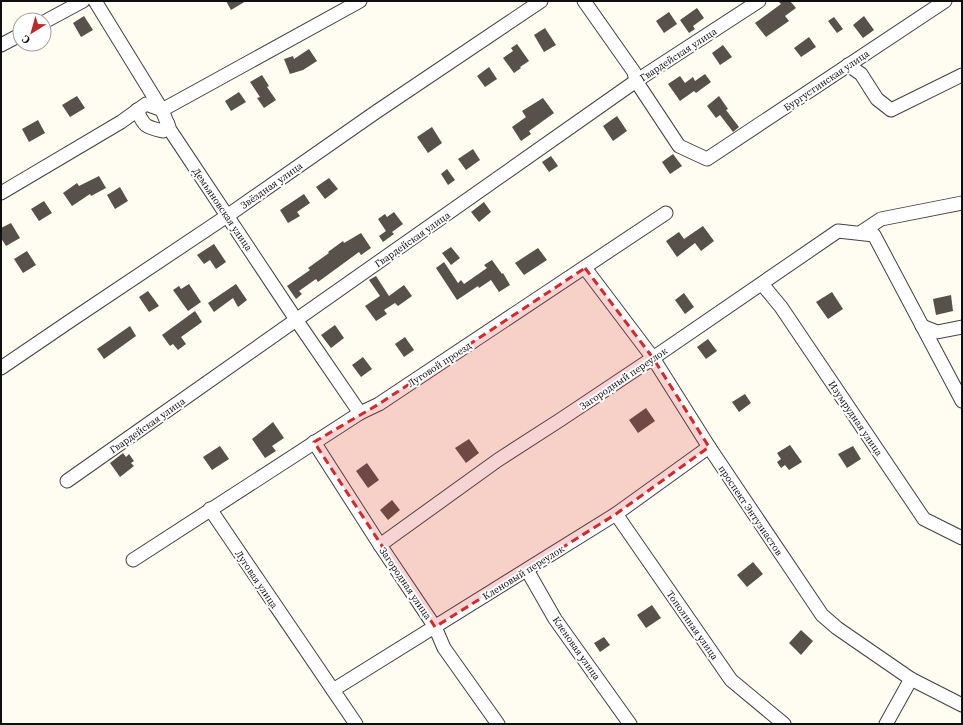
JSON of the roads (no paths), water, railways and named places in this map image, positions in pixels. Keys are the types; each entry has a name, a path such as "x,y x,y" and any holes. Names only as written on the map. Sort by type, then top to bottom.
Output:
{"street":[{"path":"52,18 84,1"},
{"name":"Демьяновская улица","path":"95,1 162,110 170,130 296,321 360,413"},
{"path":"1,193 121,122 146,104 162,110 360,1"},
{"name":"Звёздная улица","path":"1,368 227,216 376,112 541,1"},
{"path":"584,1 634,72 636,81"},
{"name":"Гвардейская улица","path":"67,481 636,81 759,1"},
{"name":"Бургустинская улица","path":"636,81 679,146 707,159 945,1"},
{"path":"1,45 12,39"},
{"path":"848,66 861,74 877,99 891,110 962,75"},
{"path":"137,110 143,124 148,127 163,131 168,124"},
{"path":"860,234 881,219 962,203"},
{"name":"Луговой проезд","path":"210,509 360,413 379,404 666,213"},
{"name":"Загородный переулок","path":"380,545 498,460 653,358 838,231 874,235 922,326"},
{"name":"проспект Энтузиастов","path":"585,268 653,358 709,447 822,615 837,628 911,680 962,705"},
{"name":"Изумрудная улица","path":"762,284 781,307 924,518 962,538"},
{"path":"922,326 937,332 962,327"},
{"path":"922,326 962,401"},
{"name":"Загородная улица","path":"314,442 435,627 444,648 498,724"},
{"name":"Кленовый переулок","path":"333,690 616,514 709,447"},
{"path":"133,560 210,509"},
{"name":"Луговая улица","path":"210,509 356,724"},
{"name":"Тополиная улица","path":"616,514 731,680 784,724"},
{"name":"Кленовая улица","path":"527,570 555,619 630,724"},
{"path":"886,724 911,680"}]}
